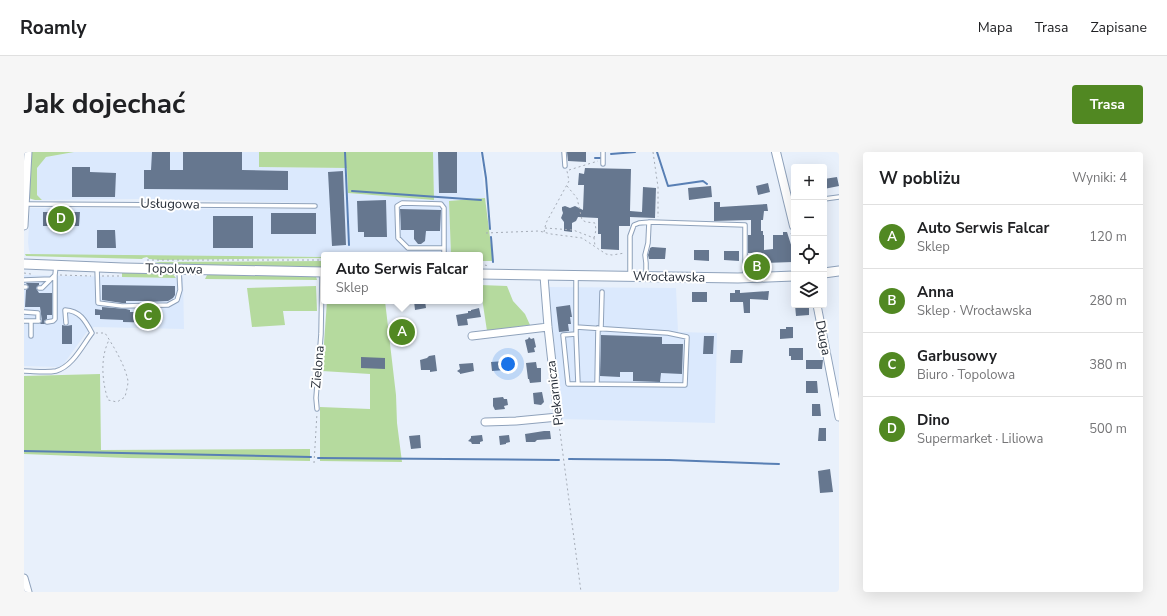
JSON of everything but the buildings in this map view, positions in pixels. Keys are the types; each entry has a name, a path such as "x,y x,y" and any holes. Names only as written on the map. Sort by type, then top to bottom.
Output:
{"main road":[{"name":"Topolowa","path":"24,264 321,272"},
{"path":"827,273 839,271"},
{"path":"483,274 544,276"},
{"name":"Wrocławska","path":"544,276 745,278 791,276"}],"street":[{"path":"24,226 28,152"},
{"path":"776,152 791,203"},
{"name":"Piekarnicza","path":"544,276 558,416"},
{"name":"Długa","path":"818,308 839,418"},
{"path":"472,336 548,327"},
{"path":"486,422 516,421 558,416"},
{"path":"24,578 28,592"}],"lane":[{"path":"564,152 565,166"},
{"path":"603,152 603,164"},
{"path":"827,199 839,196"},
{"path":"444,248 408,248 398,238 397,206 402,202 442,204 444,208 444,248 444,252"},
{"name":"Usługowa","path":"25,204 315,206"},
{"path":"646,277 645,254 648,243 649,222"},
{"path":"630,277 630,236 634,225 658,222 745,225 745,278"},
{"path":"47,322 55,319 56,265"},
{"path":"97,266 98,303 122,306 168,305 177,300 180,290 179,269"},
{"path":"39,288 42,288 55,275"},
{"path":"576,276 578,384"},
{"path":"24,280 51,279"},
{"path":"597,384 602,292"},
{"name":"Zielona","path":"317,409 316,398 322,304"},
{"path":"24,371 54,372 64,368 72,360 92,333 84,319 74,311 65,310 66,323"},
{"path":"24,312 38,313 39,321 24,321"},
{"path":"31,321 31,336"},
{"path":"576,327 668,333 687,338 685,385 568,384 563,335 576,334"}],"path":[{"path":"652,152 659,197 658,222"},
{"path":"544,232 544,228 554,206 569,181 566,170 603,160"},
{"path":"566,186 577,198 582,220 595,223 596,230 594,238 596,247"},
{"path":"544,228 573,230 594,238"},
{"path":"486,233 539,231 582,238 606,254 612,255 630,253"},
{"path":"142,260 321,260"},
{"path":"55,275 120,276"},
{"path":"92,333 105,333 117,352 128,380 125,396 117,402 108,400 104,388 103,362 106,346 109,340"},
{"path":"314,463 317,409"},
{"name":"Piekarnicza","path":"558,416 581,592"}],"shaded area":[{"path":"74,152 259,152 259,167 347,168 348,193 434,200 433,152 480,152 485,198 449,201 451,252 321,252 321,257 31,255 28,242 30,208 312,209 312,203 138,199 42,200 37,195 37,167 46,157"},
{"path":"24,275 183,278 184,329 94,327 86,333 63,365 58,367 24,366"},
{"path":"548,287 676,288 678,332 717,333 715,423 562,419"}],"green space":[{"path":"31,152 74,152 46,157 37,168 37,195 42,200 28,198"},
{"path":"259,152 433,152 434,200 348,193 347,168 259,167"},
{"path":"485,198 493,261 483,261 483,252 451,252 449,201"},
{"path":"25,254 321,258 161,260 149,259 147,257 142,259 26,256"},
{"path":"321,261 321,268 175,266 154,262"},
{"path":"122,271 171,272 176,278 122,277"},
{"path":"208,273 316,276 317,280 205,279"},
{"path":"483,285 507,286 513,301 525,314 530,325 487,331 483,304"},
{"path":"316,286 317,311 283,311 285,325 252,327 247,288"},
{"path":"327,304 385,304 402,462 320,461 320,407 370,409 370,374 322,371"},
{"path":"100,374 101,450 310,449 310,461 128,458 24,454 24,376"}],"waterway":[{"path":"345,152 349,245"},
{"path":"482,152 486,178 490,229"},
{"path":"611,154 635,152"},
{"path":"657,152 668,186 703,181 707,184"},
{"path":"595,158 600,158"},
{"path":"352,191 481,200"},
{"path":"491,237 493,262"},
{"path":"24,451 311,457"},
{"path":"318,458 559,460"},
{"path":"569,459 669,460 779,464"}],"place":[{"name":"Dino","path":"61,219"},
{"name":"Anna","path":"757,267"},
{"name":"Garbusowy","path":"148,316"},
{"name":"Auto Serwis Falcar","path":"402,332"}]}
